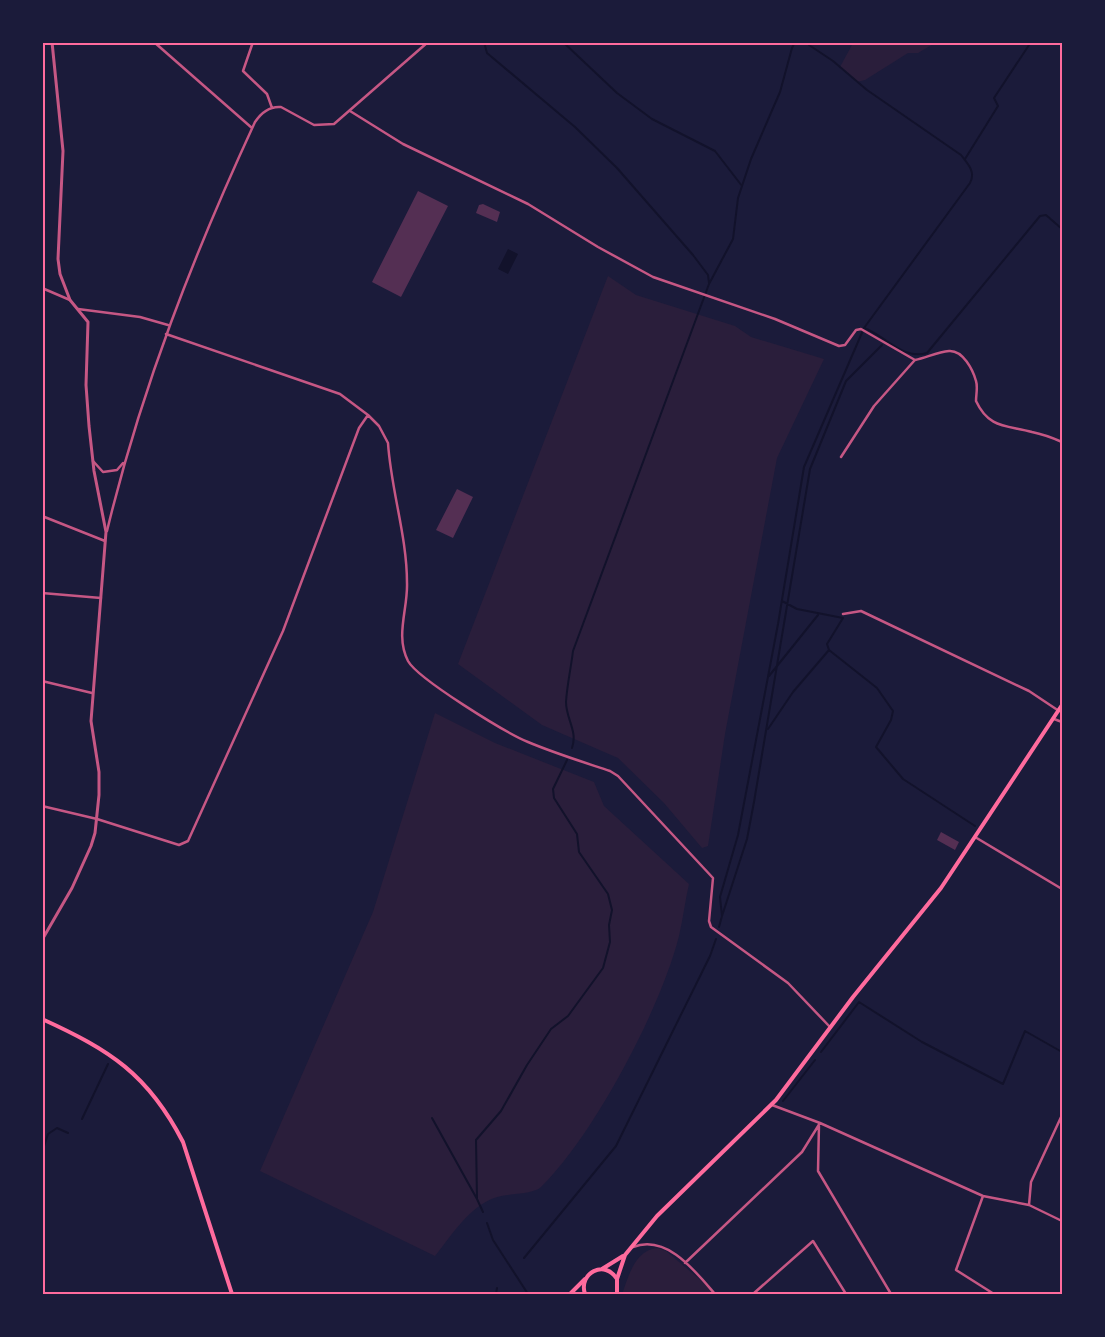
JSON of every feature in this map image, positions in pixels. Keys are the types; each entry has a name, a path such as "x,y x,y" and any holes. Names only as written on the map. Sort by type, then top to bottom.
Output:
{"main road":[{"path":"570,1294 592,1272 602,1269 625,1254 669,1204 772,1105 830,1027 941,888 1062,705"},
{"path":"43,1020 83,1038 124,1064 155,1096 172,1119 183,1142 232,1294"},
{"path":"617,1294 617,1279 625,1254"},
{"path":"602,1269 611,1272 617,1279"},
{"path":"585,1279 584,1288 586,1294"}],"street":[{"path":"42,940 77,878 91,846 97,819 99,772 91,721 106,542 106,532 93,461 86,385 88,322 70,300 63,285 58,259 64,151 52,42"},
{"path":"154,42 252,128"},
{"path":"253,42 243,71 267,94 272,108"},
{"path":"106,532 125,460 168,325 210,222 252,128 260,115 272,108 280,107 307,122 319,126 334,124 428,42"},
{"path":"350,111 403,144 499,188 552,217 598,247 653,277 775,319 839,346 845,345 856,330 861,329 915,360"},
{"path":"42,288 70,300"},
{"path":"78,309 140,317 168,325"},
{"path":"166,334 340,394 368,415 379,426 388,443 406,559 408,584 402,640 409,662 418,674 526,741 610,771 618,776 713,878 709,921 711,927 788,983 830,1027"},
{"path":"841,457 874,406 915,360 951,351 957,353 965,360 973,374 977,383 976,401 989,419 1013,429 1031,431 1062,442"},
{"path":"42,806 97,819 179,844 188,841 283,631 359,428 368,415"},
{"path":"93,461 103,472 110,472 117,470 125,460"},
{"path":"42,516 106,542"},
{"path":"42,593 102,598"},
{"path":"843,614 861,610 1029,692 1059,711"},
{"path":"42,681 92,693"},
{"path":"1054,719 1062,722"},
{"path":"975,837 1062,889"},
{"path":"772,1105 820,1123 983,1196 1029,1205 1062,1220"},
{"path":"1029,1205 1031,1182 1062,1115"},
{"path":"684,1263 802,1152 820,1123"},
{"path":"820,1123 818,1171 890,1294"},
{"path":"983,1196 956,1270 994,1294"},
{"path":"753,1294 813,1242 846,1294"},
{"path":"629,1249 639,1245 658,1245 669,1250 715,1294"},
{"path":"921,1294 926,1294"}],"shaded area":[{"path":"853,43 935,43 918,53 908,53 865,80 857,82 840,67"},
{"path":"508,249 518,254 508,274 498,269"},
{"path":"608,276 636,295 735,326 751,337 824,359 777,458 725,734 708,846 702,848 664,803 618,758 542,725 458,664"},
{"path":"435,713 495,743 594,782 604,806 689,884 679,936 657,998 623,1069 582,1136 541,1187 537,1190 499,1196 476,1208 461,1223 435,1256 260,1171 373,912"},
{"path":"657,1248 666,1251 717,1294 622,1294 630,1272 638,1259 649,1250"}],"building":[{"path":"418,191 448,206 401,297 372,282"},
{"path":"483,204 500,212 497,222 476,213 479,205"},
{"path":"457,489 473,497 453,538 436,530"},
{"path":"941,832 959,842 955,850 937,840"}],"waterway":[{"path":"484,42 487,53 575,127 617,168 693,255 708,275 709,283"},
{"path":"563,42 617,93 652,119 715,151 742,186"},
{"path":"572,748 574,736 566,702 573,651 709,284 733,239 738,198 751,159 780,92 795,42"},
{"path":"965,159 998,106 994,98 1031,42"},
{"path":"1035,42 1057,42"},
{"path":"719,927 722,916 720,897 738,835 778,624 804,467 864,328 972,179 972,172 961,155 867,90 833,61 809,45"},
{"path":"864,328 902,350 918,354 927,353 1040,216 1046,215 1062,229"},
{"path":"722,916 747,839 810,469 846,381 882,345"},
{"path":"782,601 797,609 843,618 827,644 829,650 877,688 893,711 891,720 876,747 903,779 975,826"},
{"path":"769,676 818,615"},
{"path":"768,729 793,692 829,650"},
{"path":"483,1212 477,1199 476,1140 501,1111 527,1065 551,1029 568,1016 603,968 610,942 609,925 612,910 608,894 579,852 577,834 554,798 553,789 567,760"},
{"path":"524,1258 616,1146 710,956 716,939"},
{"path":"821,1052 859,1002 922,1042 1003,1084 1025,1031 1062,1052"},
{"path":"783,1101 815,1060"},
{"path":"82,1119 108,1064"},
{"path":"432,1118 477,1199"},
{"path":"42,1152 48,1134 57,1128 68,1133"},
{"path":"487,1223 493,1240 528,1294"},
{"path":"496,1294 497,1288"}]}
